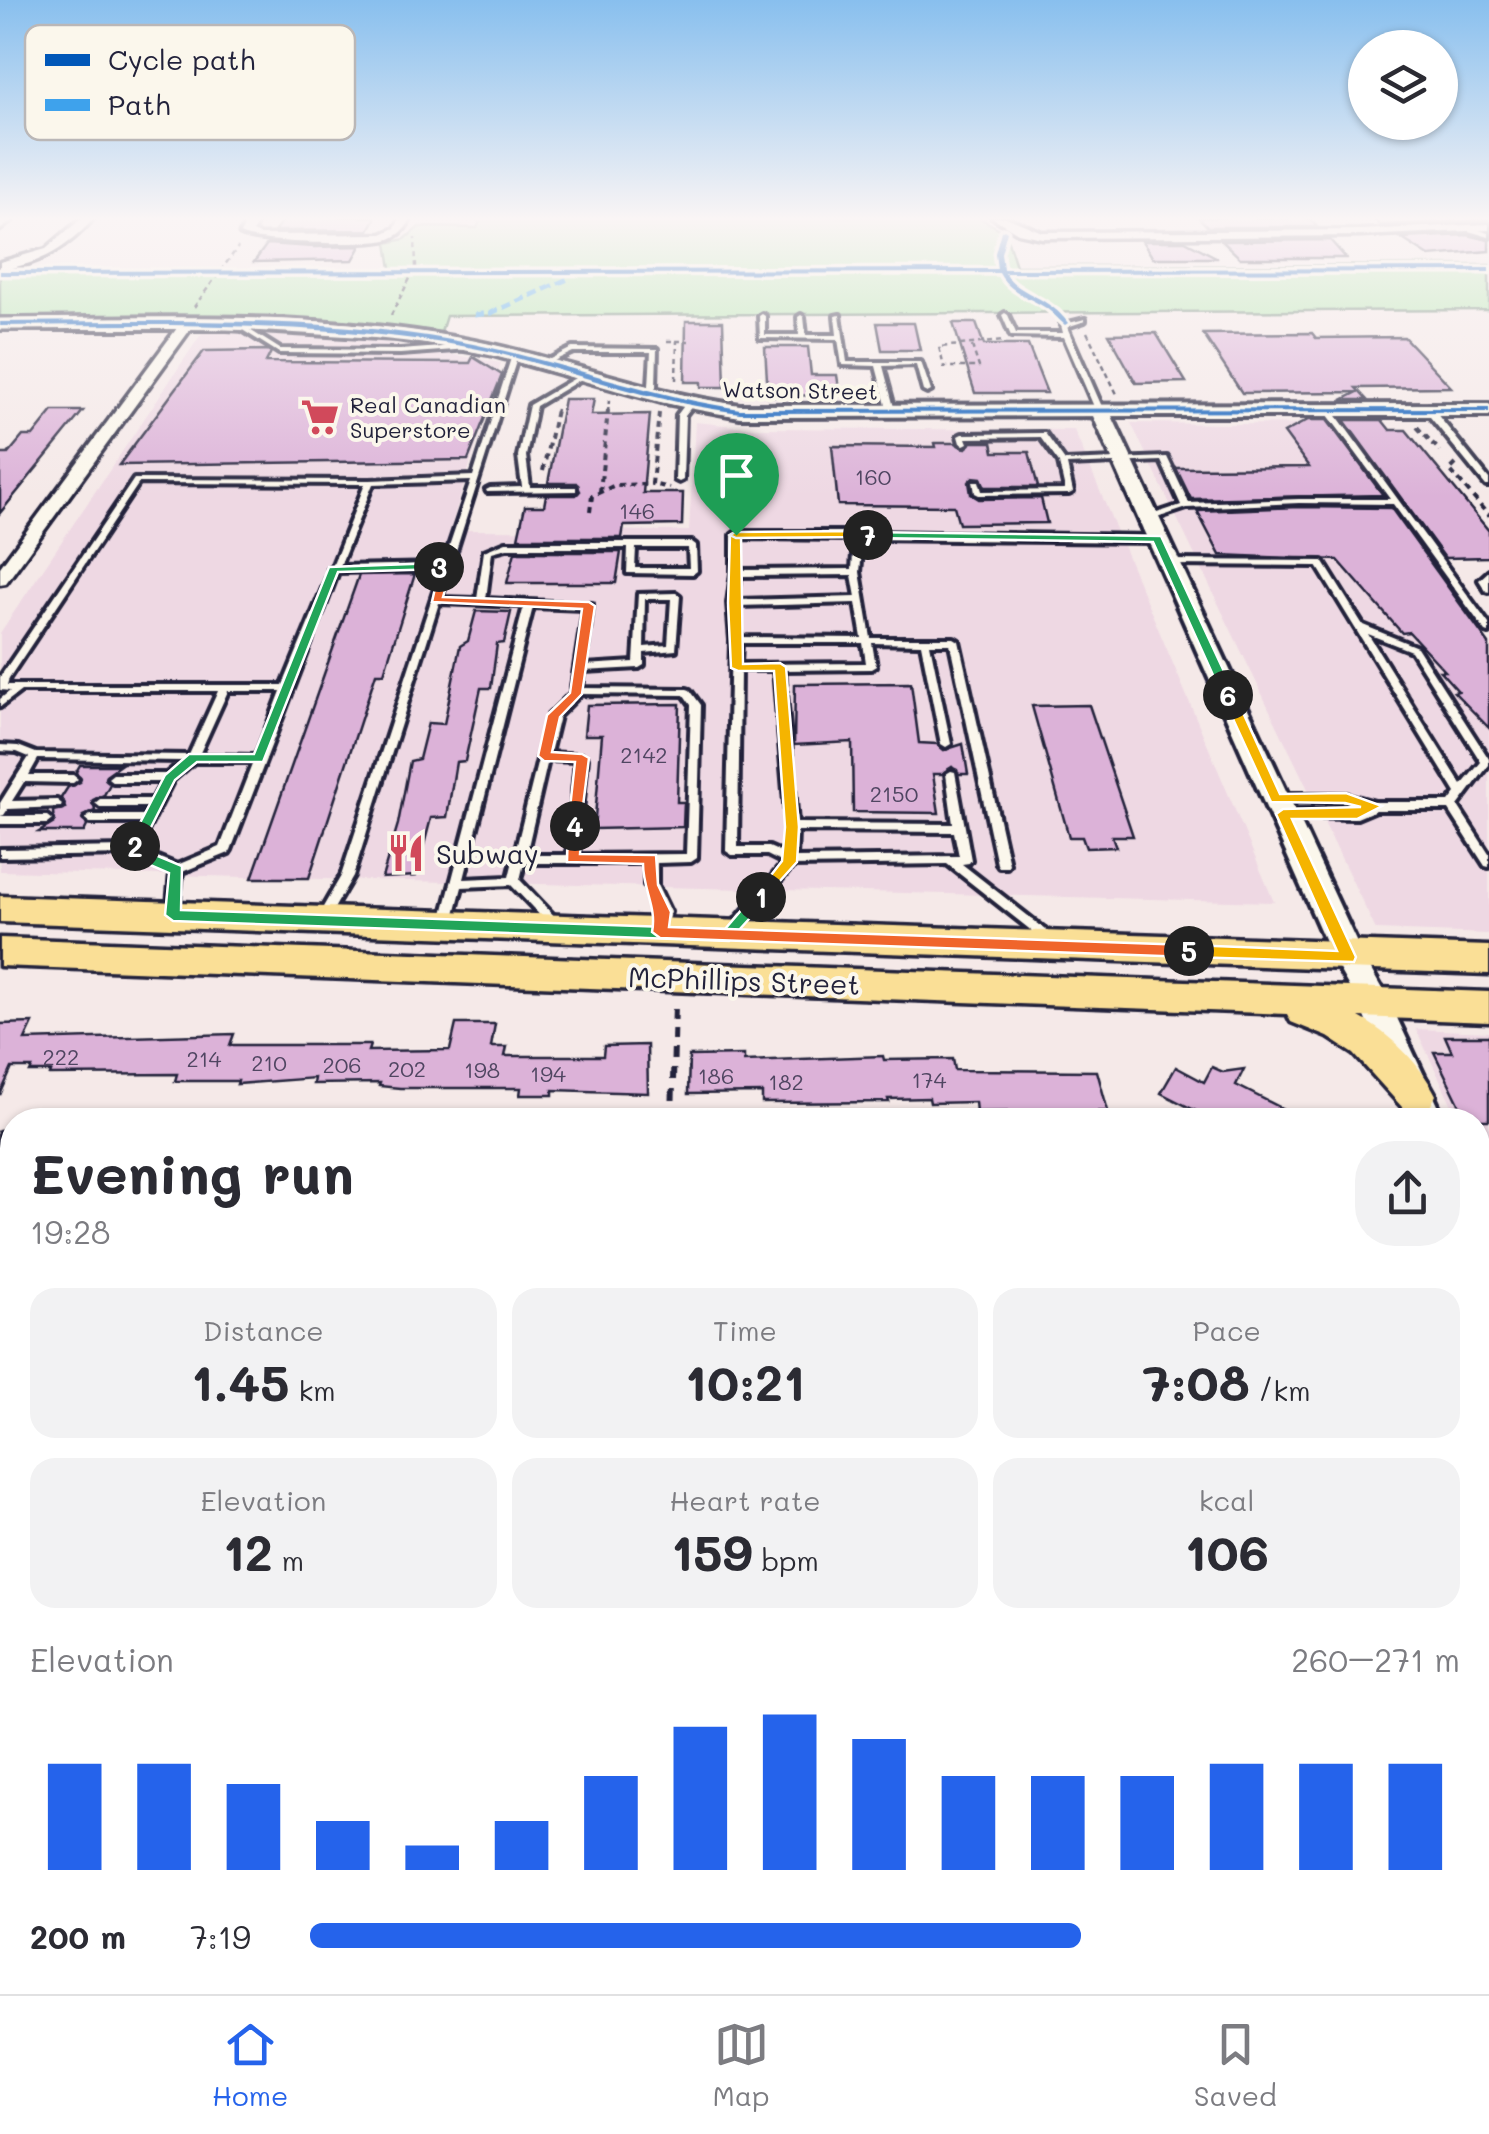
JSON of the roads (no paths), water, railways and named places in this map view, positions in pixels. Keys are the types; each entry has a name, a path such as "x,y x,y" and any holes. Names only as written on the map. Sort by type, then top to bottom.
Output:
{"main road":[{"name":"McPhillips Street","path":"2,913 173,915 1489,960"},
{"path":"308,964 321,920"},
{"path":"480,970 493,926"},
{"name":"McPhillips Street","path":"0,952 1489,1007"},
{"path":"1269,999 1340,1023 1364,1036 1421,1108"}],"street":[{"name":"Watson Street","path":"0,324 235,323 399,334 515,355 689,405 768,412 1110,405 1217,405 1254,416 1389,405 1489,410"},
{"path":"0,579 185,324"},
{"path":"1110,405 1121,461 1421,1108"}],"lane":[{"path":"1005,315 1013,335 1067,335"},
{"path":"762,316 762,336 841,336"},
{"path":"838,316 844,364 919,363 927,391"},
{"path":"801,317 802,336"},
{"path":"1082,320 1063,324 1110,405"},
{"path":"235,323 280,351 400,352 474,346"},
{"path":"545,363 572,350 655,350 652,387 642,394"},
{"path":"321,920 348,876 515,355"},
{"path":"879,364 891,411"},
{"path":"526,490 522,456 533,405 584,376"},
{"path":"680,484 681,415 689,405"},
{"path":"1429,410 1489,484"},
{"path":"1330,411 1489,630"},
{"path":"963,439 1042,435 1062,463 1069,492 978,488"},
{"path":"1062,463 1164,458 1186,506"},
{"path":"287,688 1,689 4,678 137,481 370,482 476,478"},
{"path":"0,853 132,852 177,870 225,850 370,482"},
{"path":"490,490 573,489"},
{"path":"951,774 965,860 790,862 768,852 732,851 738,668 734,603 736,535 1152,529 1186,506 1396,502"},
{"path":"738,668 871,666 856,572 859,535"},
{"path":"482,602 488,551 506,545 632,545 692,546 694,570 630,572 632,545"},
{"path":"1168,563 1320,563 1460,792"},
{"path":"333,569 446,566"},
{"path":"736,573 856,572"},
{"path":"1489,574 1482,580 1489,589"},
{"path":"580,668 639,665 641,596 676,596 674,648 640,650"},
{"path":"436,600 589,606 576,690 554,715 514,881"},
{"path":"734,603 861,600"},
{"path":"446,925 528,604"},
{"path":"1360,627 1414,649 1486,762 1452,806"},
{"path":"736,640 954,642 1003,864"},
{"path":"925,642 946,744"},
{"path":"729,935 790,862 792,827 780,667"},
{"path":"132,852 170,778 194,758 224,688"},
{"path":"0,704 17,690"},
{"path":"520,859 691,858 696,705 686,692 576,690"},
{"path":"0,748 18,749 34,756 258,759"},
{"path":"2,809 34,756"},
{"path":"544,756 582,758 572,859"},
{"path":"21,778 72,778"},
{"path":"114,778 170,778"},
{"path":"100,803 155,803"},
{"path":"2,809 58,804"},
{"path":"1279,806 1357,814 1375,806 1452,806"},
{"path":"1452,806 1489,863"},
{"path":"90,819 148,819"},
{"path":"0,820 47,820"},
{"path":"792,827 959,828"},
{"path":"650,859 651,885 664,912 660,932"},
{"path":"950,860 1062,947"},
{"path":"173,915 177,870"},
{"path":"457,883 514,881 560,929"}],"place":[{"name":"Real Canadian Superstore","path":"320,417"},
{"name":"Subway","path":"406,853"}]}
